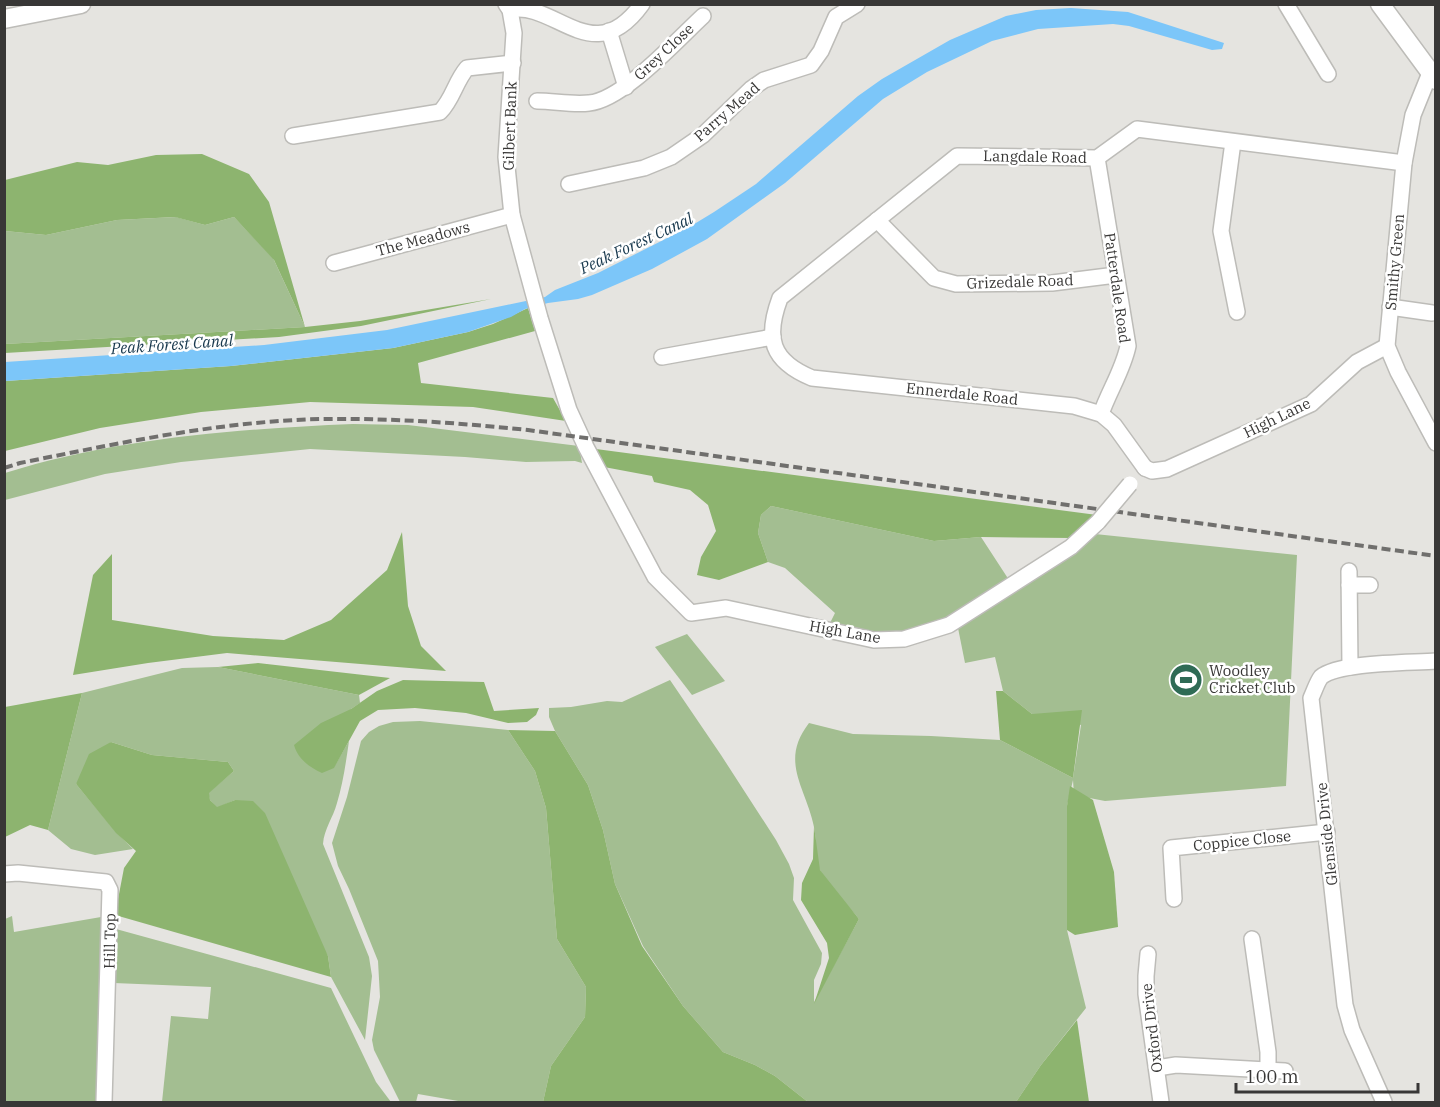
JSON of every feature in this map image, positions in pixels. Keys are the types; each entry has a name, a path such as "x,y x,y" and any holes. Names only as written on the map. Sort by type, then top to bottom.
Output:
{"main road":[{"path":"4,19 81,4"},
{"path":"1380,4 1434,74"}],"street":[{"path":"508,7 536,10 588,32 609,31 628,22 642,4"},
{"name":"Parry Mead","path":"569,184 644,168 671,156 703,135 751,89 764,80 811,64 821,51 836,17 857,4"},
{"path":"1286,4 1328,74"},
{"name":"Gilbert Bank","path":"508,7 514,33 506,157 512,215 540,318"},
{"name":"Grey Close","path":"537,101 590,103 606,98 626,87 703,16"},
{"name":"Grey Close","path":"609,31 626,87"},
{"path":"293,136 440,112 448,104 458,78 467,68 513,63"},
{"name":"Smithy Green","path":"1434,74 1413,115 1404,163 1387,346 1398,372 1436,443"},
{"name":"Langdale Road","path":"773,337 772,319 780,298 957,156 1097,158 1137,129 1404,163"},
{"path":"1233,142 1221,231 1237,312"},
{"name":"Patterdale Road","path":"1097,158 1128,346 1125,360 1101,414"},
{"name":"The Meadows","path":"333,263 512,215"},
{"name":"Grizedale Road","path":"877,220 934,278 956,284 1052,283 1116,275"},
{"path":"1390,307 1432,313"},
{"name":"High Lane","path":"540,318 569,410 586,447 655,577 691,613 726,608 874,640 904,639 949,625 1071,547 1098,522 1145,468 1152,471 1167,469 1311,404 1357,362 1387,346"},
{"path":"662,357 773,337"},
{"name":"Ennerdale Road","path":"773,337 776,351 793,370 812,378 1074,406 1101,414"},
{"path":"1101,414 1114,425 1145,468"},
{"path":"1350,667 1349,578 1370,585"},
{"name":"Glenside Drive","path":"1384,1102 1352,1030 1345,1005 1311,698 1320,678 1332,671 1350,667 1436,661"},
{"name":"Coppice Close","path":"1174,898 1171,848 1327,832"},
{"name":"Hill Top","path":"4,874 18,873 106,882 110,890 104,1102"},
{"path":"1252,939 1268,1052 1268,1070"},
{"name":"Oxford Drive","path":"1148,954 1146,994 1161,1102"},
{"path":"1157,1068 1176,1065 1285,1071"}],"green space":[{"path":"202,154 249,174 269,202 305,327 274,260 234,217 205,225 175,217 117,220 46,235 5,231 5,180 77,162 108,165 156,155"},
{"path":"176,217 205,225 234,217 273,258 305,327 5,344 5,231 46,235 117,220"},
{"path":"491,299 361,326 279,337 5,353 5,344 305,327 360,321"},
{"path":"528,308 535,331 418,363 421,383 553,398 566,421 473,407 310,402 201,412 100,428 5,451 5,381 231,366 393,348 468,332 493,324"},
{"path":"353,424 408,425 579,446 582,463 575,461 526,462 310,449 181,462 105,474 5,500 5,473 90,451 221,432"},
{"path":"596,449 1097,515 1073,538 981,537 934,541 771,506 761,515 758,533 768,562 719,580 697,575 701,557 716,531 708,505 690,490 654,482 652,476 604,467"},
{"path":"771,506 934,541 981,537 1009,580 953,615 933,625 909,632 871,634 829,625 835,613 785,568 768,562 758,533 761,515"},
{"path":"402,532 408,606 421,646 446,671 227,653 73,675 93,575 112,554 112,620 213,636 284,640 331,620 387,570"},
{"path":"1095,534 1297,555 1286,786 1105,801 1074,795 1073,780 1067,806 1067,930 1086,1008 1041,1065 1016,1102 808,1102 775,1076 723,1052 683,1006 643,946 615,884 603,830 588,785 555,731 549,717 549,708 607,701 622,702 670,680 776,840 789,864 794,878 793,900 822,953 821,964 814,980 814,1002 859,919 829,884 819,867 814,827 795,762 800,737 809,723 853,734 1000,740 1073,778 1081,725 1032,714 1003,691 995,657 965,663 958,628"},
{"path":"687,634 725,681 692,695 655,647"},
{"path":"258,663 390,678 359,695 218,667"},
{"path":"218,667 359,695 360,703 351,709 334,767 349,741 339,795 323,844 369,957 372,976 365,1040 331,977 328,956 235,800 217,808 210,800 208,793 234,771 228,762 152,755 111,742 76,784 133,849 95,855 71,849 48,830 82,693 182,668"},
{"path":"403,680 484,682 494,711 539,708 536,715 527,722 508,723 466,713 415,708 378,710 360,721 334,768 322,773 308,765 298,754 294,745 321,723 351,709 377,691"},
{"path":"996,691 1003,691 1032,714 1082,710 1073,778 1000,740"},
{"path":"82,693 48,830 30,825 5,837 5,707"},
{"path":"420,721 508,730 535,771 546,808 557,939 586,987 585,1017 551,1066 543,1102 464,1102 418,1094 416,1102 400,1102 374,1050 372,1040 380,997 378,961 338,866 332,843 347,797 361,741 379,726 393,722"},
{"path":"508,730 555,731 588,785 603,830 615,884 642,946 683,1006 723,1052 775,1076 808,1102 543,1102 551,1066 585,1017 586,987 557,939 546,808 535,771"},
{"path":"111,742 152,755 228,762 234,771 209,793 210,800 217,807 235,800 253,801 265,813 328,956 331,977 115,915 124,868 136,851 116,833 76,784 89,754"},
{"path":"1070,786 1093,800 1114,872 1118,927 1075,935 1067,930 1067,806"},
{"path":"814,826 820,870 859,919 814,1004 829,958 827,943 801,900 802,883 813,859"},
{"path":"12,916 14,932 101,917 106,922 96,1102 5,1102 5,919"},
{"path":"116,929 331,988 376,1082 391,1102 162,1102 171,1016 208,1019 211,987 114,983"},
{"path":"1077,1020 1089,1102 1016,1102 1041,1065"}],"water":[{"path":"1071,8 1128,12 1224,43 1222,49 1212,50 1129,26 1113,24 1038,29 992,41 927,72 883,99 785,183 707,239 652,269 592,295 525,309 511,317 468,332 393,348 231,366 5,381 5,362 264,345 387,330 545,297 555,290 598,273 714,212 756,184 858,96 882,79 950,40 1006,16 1036,10"}],"railway":[{"path":"4,468 133,441 247,424 323,419 375,419 477,425 528,430 1436,556"}],"place":[{"name":"Woodley Cricket Club","path":"1186,680"}],"water label":[{"name":"Peak Forest Canal","path":"636,243"},
{"name":"Peak Forest Canal","path":"172,344"}]}
